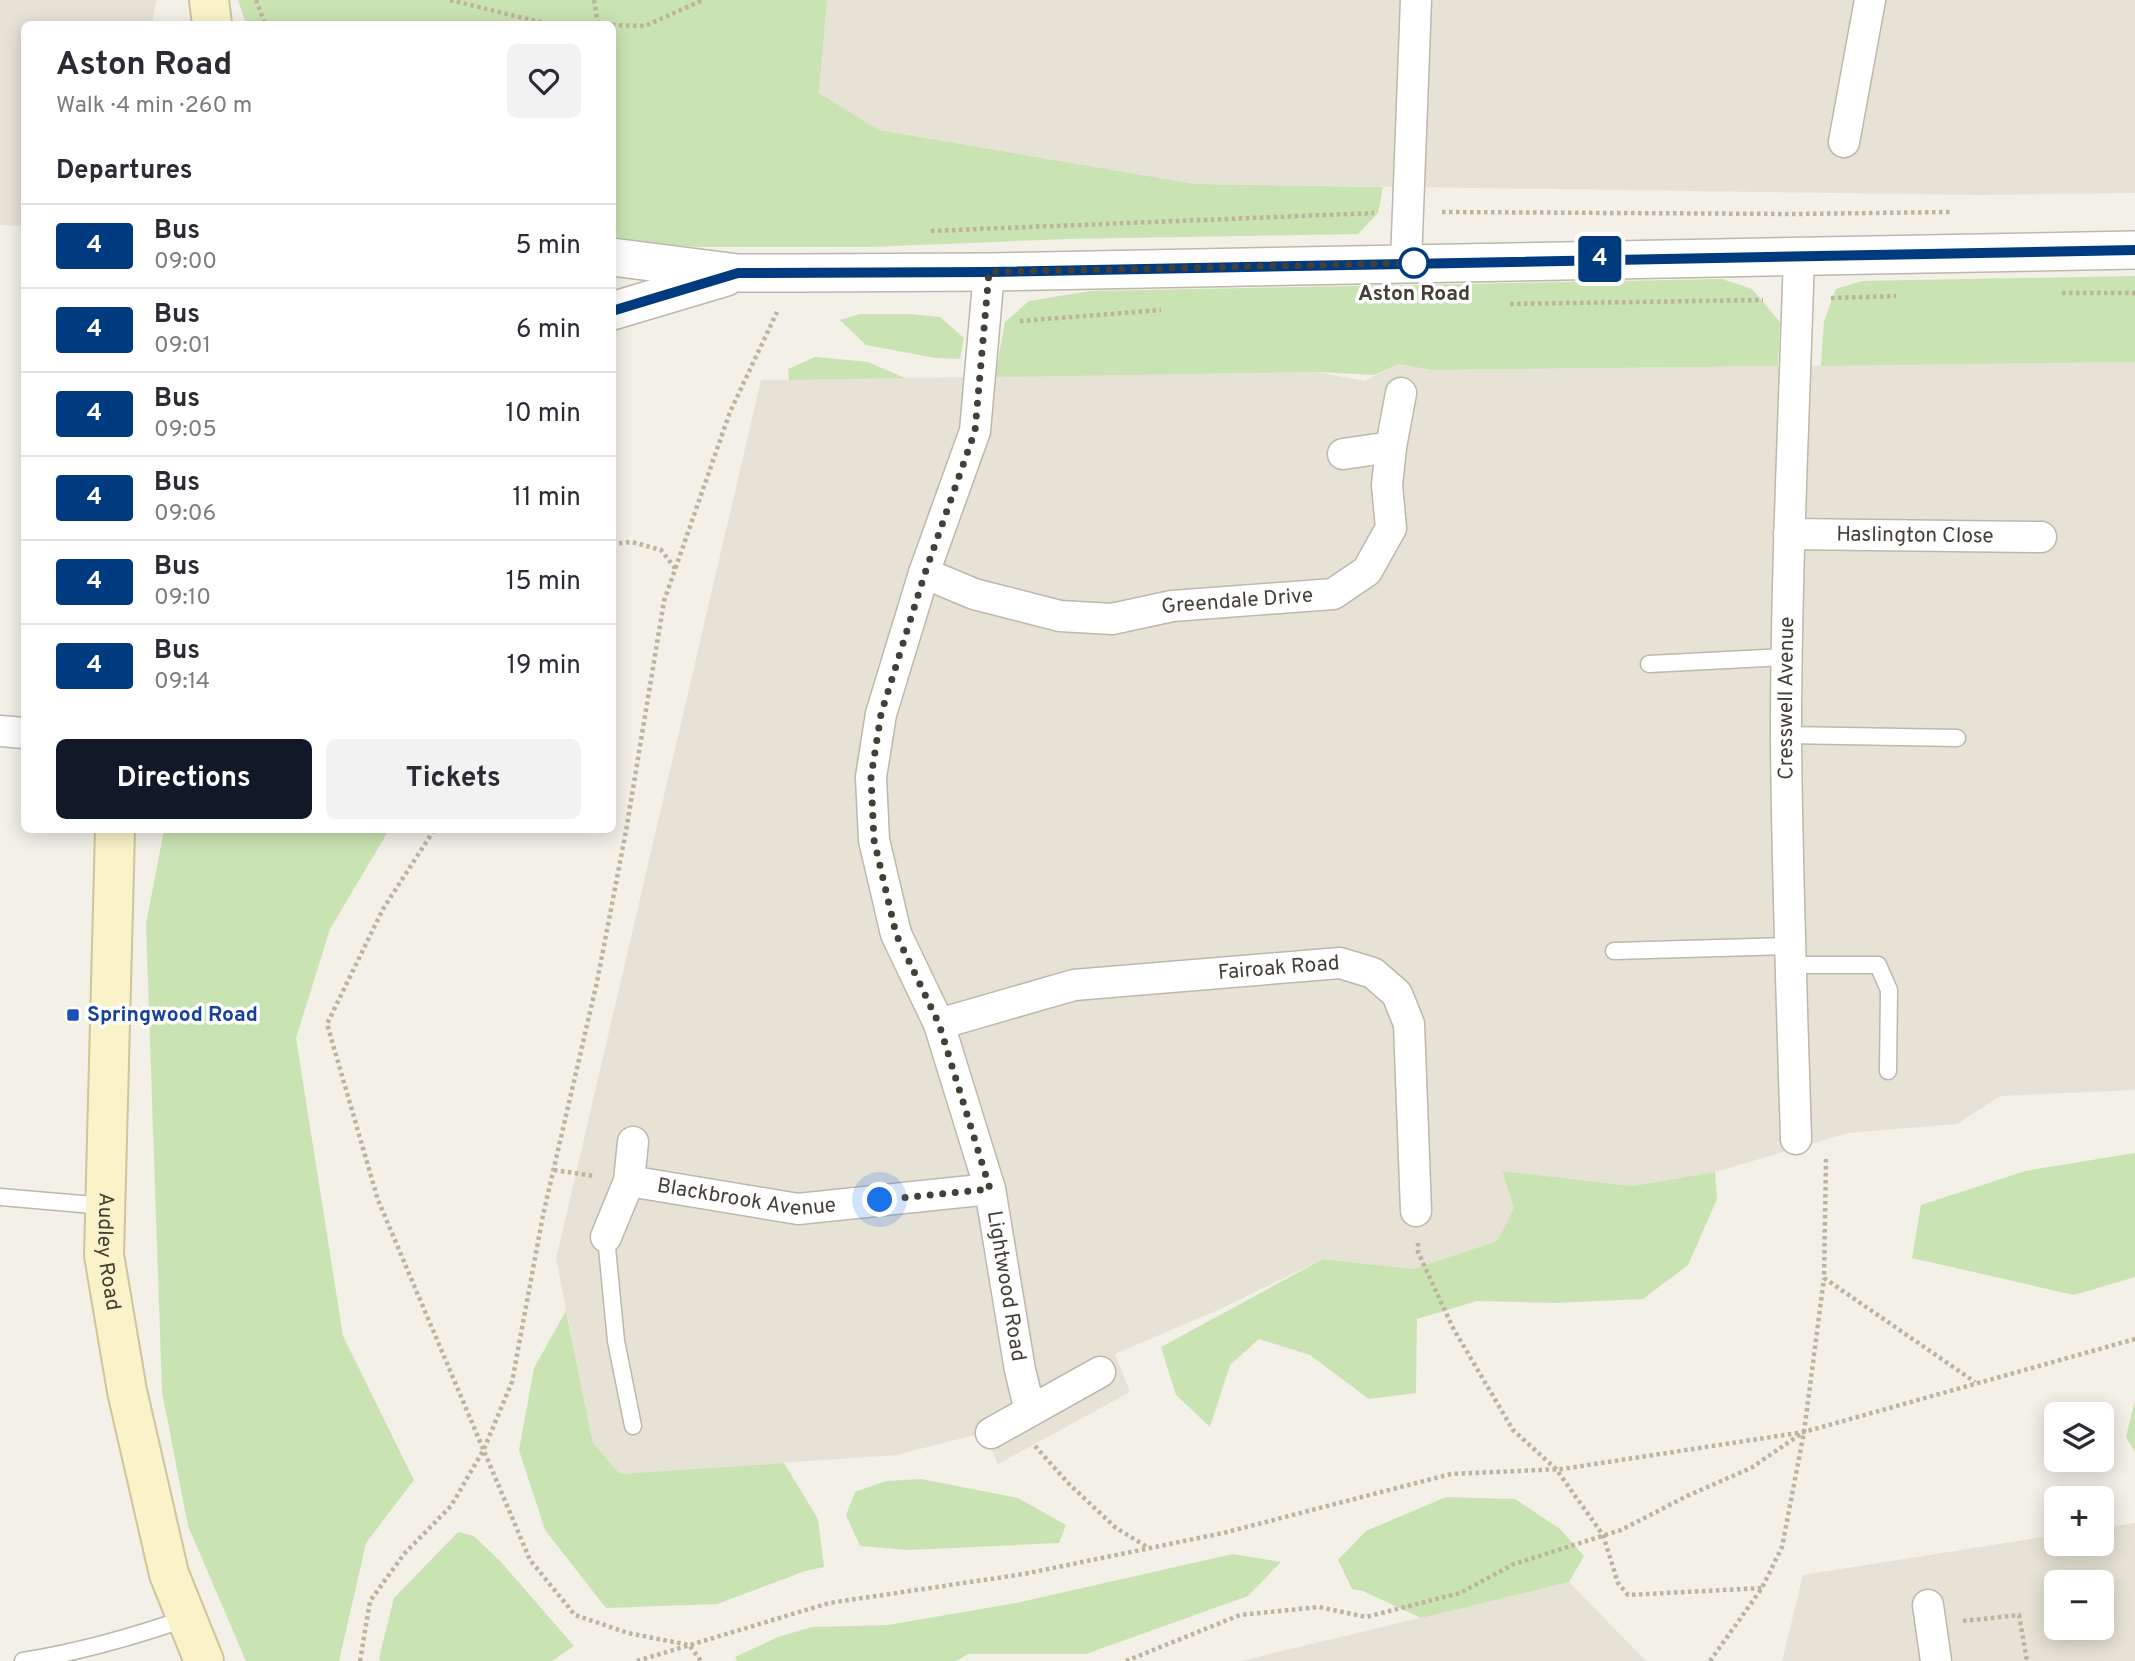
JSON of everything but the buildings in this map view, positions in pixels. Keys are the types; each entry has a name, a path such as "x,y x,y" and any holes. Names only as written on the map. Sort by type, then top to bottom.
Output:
{"main road":[{"path":"209,0 212,21"},
{"name":"Audley Road","path":"115,833 104,1255 127,1391 169,1574 204,1661"}],"street":[{"path":"1406,263 1416,0"},
{"path":"1844,142 1870,0"},
{"path":"616,258 738,273 796,273 989,272 2135,250"},
{"name":"Cresswell Avenue","path":"1796,1139 1786,735 1789,534 1799,255"},
{"name":"Lightwood Road","path":"989,272 975,431 925,573 881,714 871,777 874,840 896,934 939,1024 990,1189 1020,1370 1030,1411"},
{"path":"616,311 738,273"},
{"name":"Greendale Drive","path":"925,573 974,594 1060,616 1112,620 1172,606 1333,594 1367,571 1391,528 1387,485 1401,393"},
{"path":"1343,454 1391,447"},
{"name":"Haslington Close","path":"1789,534 2041,537"},
{"path":"0,732 21,733"},
{"name":"Fairoak Road","path":"939,1024 1074,985 1340,962 1373,973 1397,994 1409,1024 1416,1211"},
{"path":"606,1237 629,1181 633,1142"},
{"name":"Blackbrook Avenue","path":"629,1181 798,1209 990,1189"},
{"path":"991,1433 1100,1372"},
{"path":"1930,1614 1936,1661"}],"lane":[{"path":"1649,664 1787,657"},
{"path":"1786,735 1957,738"},
{"path":"1614,951 1790,956 1878,965 1889,990 1888,1071"},
{"path":"0,1197 105,1206"},
{"path":"606,1237 616,1341 633,1426"},
{"path":"23,1661 75,1653 187,1618"}],"path":[{"path":"256,0 264,21"},
{"path":"450,0 536,21"},
{"path":"594,0 597,21"},
{"path":"616,25 645,26 703,0"},
{"path":"360,1661 370,1601 404,1554 451,1506 484,1448 512,1382 543,1215 597,982 626,831 664,601 730,412 796,273"},
{"path":"616,543 632,541 661,550 676,568"},
{"path":"432,833 383,909 327,1024 378,1200 530,1560 575,1615 628,1633 689,1645 701,1661"},
{"path":"1710,1661 1762,1588 1782,1547 1804,1432 1824,1279 1826,1133 1796,1139"},
{"path":"1416,1211 1418,1252 1453,1328 1513,1430 1556,1469 1603,1535 1618,1583 1628,1595 1762,1588"},
{"path":"1824,1279 1976,1382"},
{"path":"637,1661 829,1602 1024,1574 1223,1533 1451,1474 1556,1469 1804,1432 2135,1339"},
{"path":"1030,1411 1032,1442 1069,1484 1116,1528 1149,1548"},
{"path":"1126,1661 1240,1615 1319,1607 1366,1618 1460,1593 1514,1564 1621,1530 1687,1496 1751,1468 1804,1432"},
{"path":"1930,1614 2019,1615 2027,1661"}],"shaded area":[{"path":"0,0 156,0 152,21 21,21 21,226 0,225"},
{"path":"827,0 2135,0 2135,193 1980,195 1195,184 879,130 819,93"},
{"path":"2135,362 2135,1090 2000,1096 1957,1124 1848,1133 1715,1172 1633,1186 1502,1171 1514,1208 1497,1241 1413,1269 1323,1259 1220,1309 1115,1354 1130,1392 998,1464 983,1433 896,1455 620,1474 593,1443 556,1259 761,380 1317,372 1365,381 1398,364 1432,370"},
{"path":"2135,1523 2135,1661 1782,1661 1803,1575 2044,1537 2044,1556 2114,1556 2114,1526"},
{"path":"1569,1582 1646,1661 1241,1661"}],"green space":[{"path":"238,0 827,0 819,93 879,130 1195,184 1383,187 1378,213 1358,234 1066,239 871,247 699,247 616,241 616,21 245,21"},
{"path":"2135,276 2135,362 1821,366 1824,321 1836,289 1862,281"},
{"path":"1722,279 1752,289 1780,322 1778,366 1432,370 1398,364 1375,375 1317,372 995,377 1005,322 1029,301 1090,291"},
{"path":"860,314 940,317 964,338 960,359 935,358 866,345 840,320"},
{"path":"815,357 868,362 905,378 789,380 788,369"},
{"path":"163,833 387,833 330,929 296,1038 343,1336 414,1480 366,1543 339,1661 246,1661 188,1526 162,1392 146,924"},
{"path":"2135,1153 2135,1277 2074,1295 1912,1258 1921,1205 2025,1171"},
{"path":"1502,1171 1633,1186 1715,1172 1717,1199 1688,1265 1643,1299 1556,1303 1477,1301 1417,1319 1416,1393 1369,1399 1310,1355 1259,1339 1230,1365 1210,1427 1176,1395 1161,1347 1323,1259 1413,1269 1497,1241 1514,1208"},
{"path":"566,1311 593,1443 620,1474 784,1463 818,1519 824,1567 805,1571 717,1604 606,1608 545,1530 519,1450 534,1368"},
{"path":"2135,1401 2135,1452 2126,1437"},
{"path":"921,1479 1018,1498 1066,1525 1059,1543 909,1550 860,1546 846,1515 855,1492 886,1481"},
{"path":"1446,1497 1515,1499 1560,1529 1584,1556 1569,1582 1421,1618 1363,1591 1352,1589 1338,1560 1366,1531"},
{"path":"458,1532 474,1536 502,1563 574,1646 552,1661 381,1661 379,1658 394,1598"},
{"path":"1233,1554 1281,1562 1248,1596 1086,1654 968,1654 956,1661 737,1661 735,1657 778,1637 812,1627 888,1625 1016,1603"}],"bus line":[{"name":"4","path":"616,310 738,273 989,272 2135,250"}],"place":[{"name":"Aston Road","path":"1414,263"},
{"name":"Springwood Road","path":"73,1015"}],"route":[{"path":"880,1200 990,1189 939,1024 896,934 874,840 871,777 881,714 925,573 975,431 989,272 1414,263"}]}
